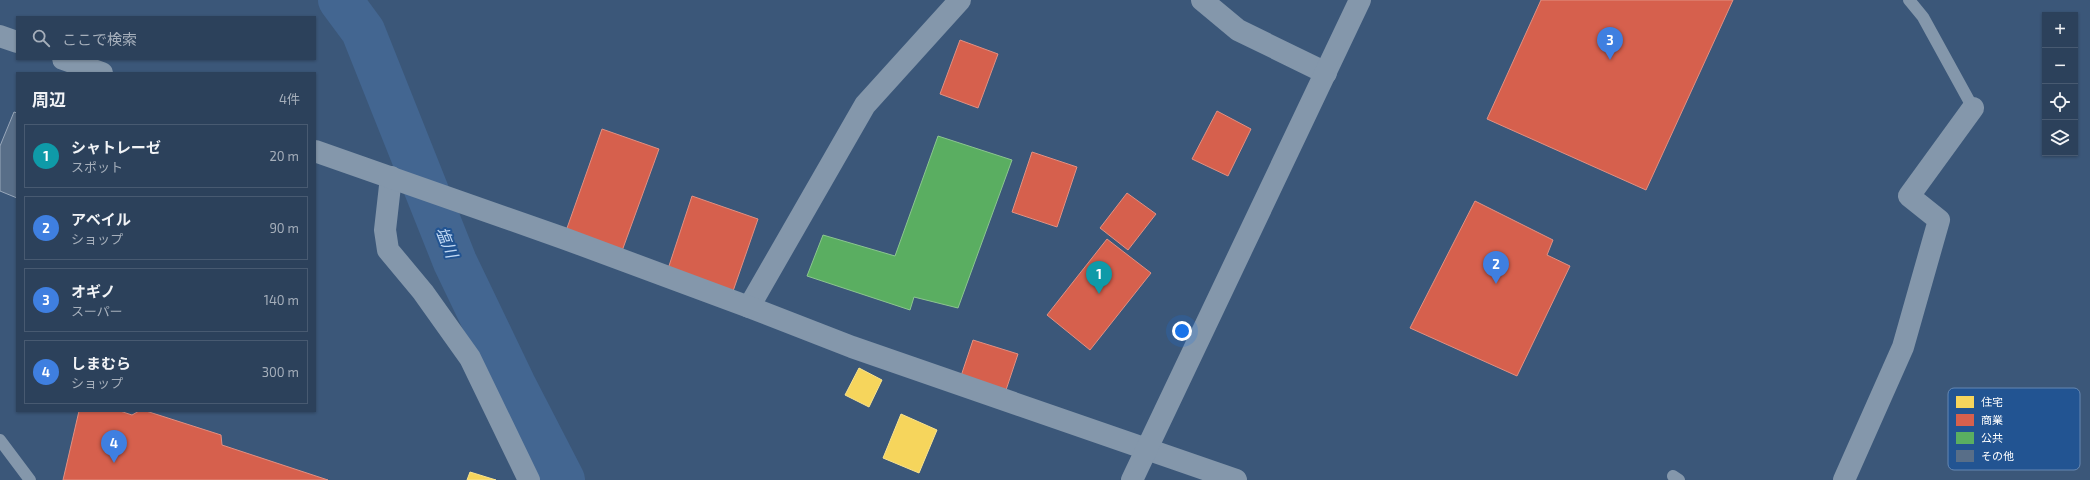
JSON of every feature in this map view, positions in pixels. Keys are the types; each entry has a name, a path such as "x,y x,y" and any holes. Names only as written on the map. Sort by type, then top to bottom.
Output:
{"street":[{"path":"749,307 865,106 960,0"},
{"path":"1202,0 1238,30 1326,73"},
{"path":"1132,480 1360,0"},
{"path":"0,36 16,42"},
{"path":"66,60 99,72"},
{"path":"1844,480 1903,347 1939,220 1908,196 1973,108"},
{"path":"316,150 483,209 749,307 852,348 1236,480"},
{"path":"391,177 384,230 388,250 423,292 470,358 529,480"}],"lane":[{"path":"1909,0 1923,17 1973,108"},
{"path":"0,440 30,480"}],"building: 住宅":[{"path":"859,368 882,380 869,407 845,395"},
{"path":"901,414 937,430 919,473 883,458"},
{"path":"470,472 496,480 467,480"}],"building: 商業":[{"path":"1541,0 1733,0 1646,190 1487,119"},
{"path":"960,40 998,54 978,108 940,94"},
{"path":"1217,111 1251,129 1228,176 1192,159"},
{"path":"602,129 659,149 622,251 566,231"},
{"path":"1032,152 1077,167 1057,227 1012,212"},
{"path":"1127,193 1156,214 1128,250 1100,228"},
{"path":"692,196 758,219 731,297 666,275"},
{"path":"1475,201 1553,240 1547,255 1570,266 1517,376 1410,328"},
{"path":"1107,239 1151,273 1090,350 1047,315"},
{"path":"973,340 1018,354 1006,390 961,376"},
{"path":"79,412 123,412 132,415 137,412 149,412 221,435 222,445 328,480 63,480"}],"building: 公共":[{"path":"938,136 1012,160 958,308 914,297 910,310 807,276 823,235 895,256"}],"building: その他":[{"path":"14,112 16,113 16,198 0,191 0,146"}],"waterway":[{"name":"塩川","path":"340,0 363,31 455,262 514,385 563,480"}],"place":[{"name":"オギノ","path":"1610,60"},
{"name":"アベイル","path":"1496,284"},
{"name":"シャトレーゼ","path":"1099,294"},
{"name":"しまむら","path":"114,463"}]}
